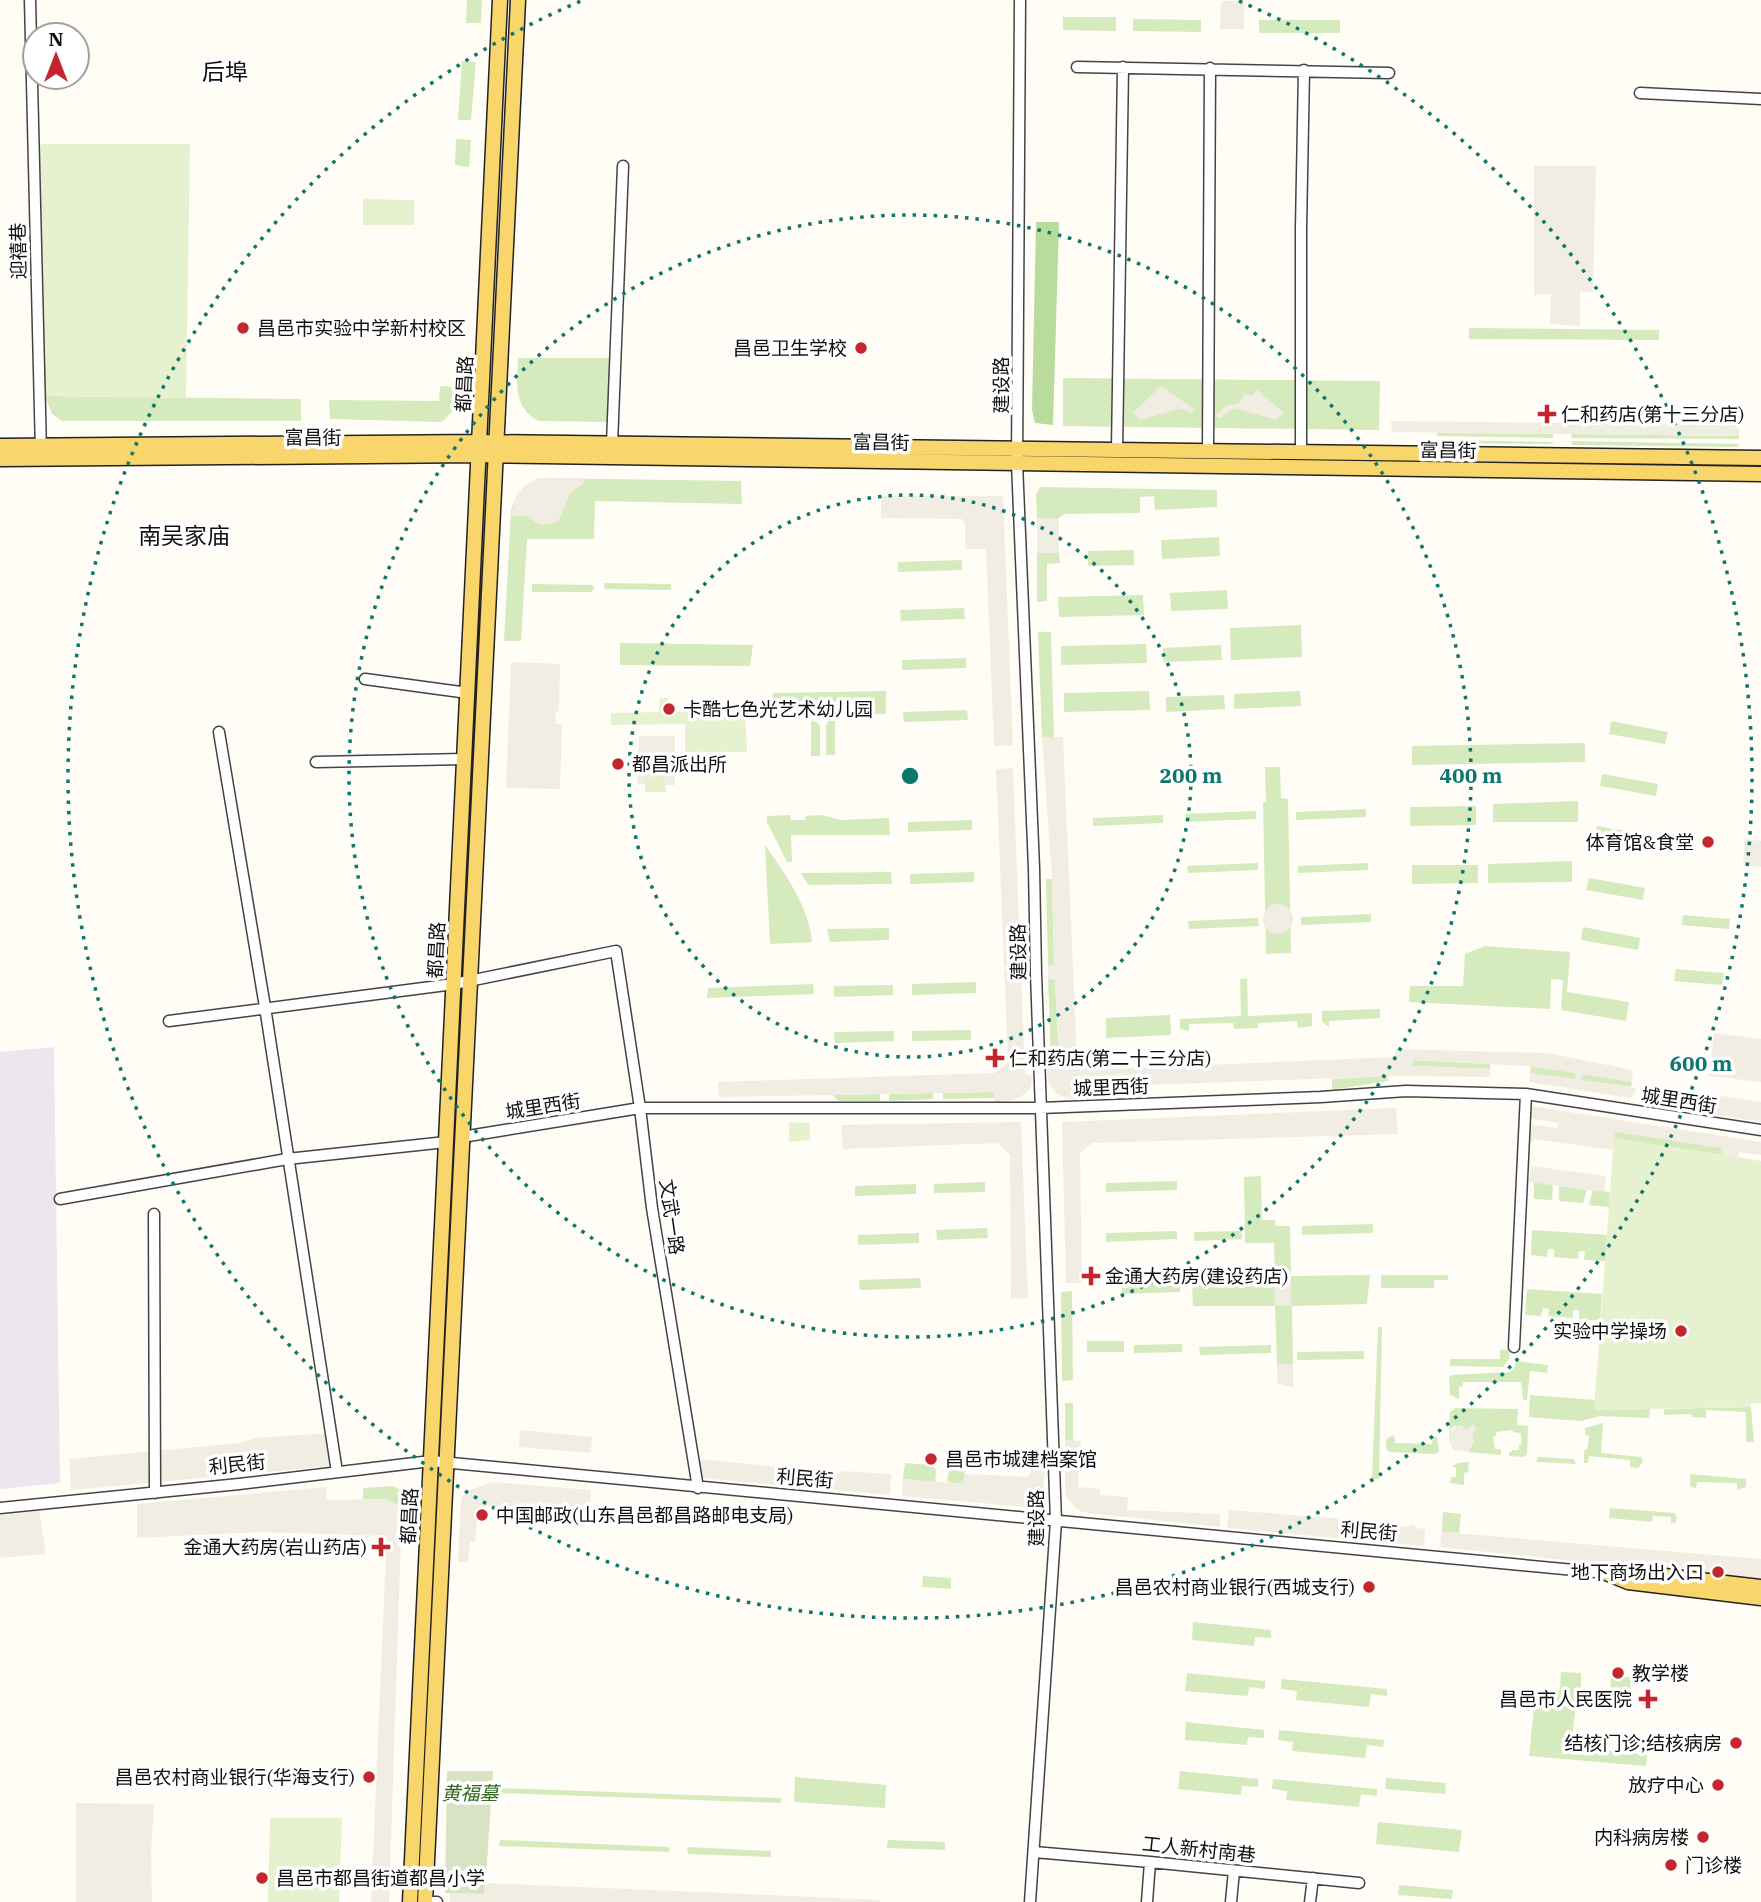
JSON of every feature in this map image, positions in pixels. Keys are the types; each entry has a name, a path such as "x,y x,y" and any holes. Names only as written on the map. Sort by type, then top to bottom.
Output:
{"main road":[{"name":"都昌路","path":"425,1902 446,1142 500,0"},
{"name":"都昌路","path":"410,1902 470,980 518,0"},
{"name":"富昌街","path":"497,449 612,444 1761,474"},
{"name":"富昌街","path":"0,446 41,452"},
{"name":"富昌街","path":"0,458 41,452 480,449 1017,456 1117,450 1761,458"},
{"name":"利民街","path":"1606,1573 1630,1572 1761,1587"},
{"name":"利民街","path":"1606,1573 1628,1581 1761,1598"}],"street":[{"name":"迎禧巷","path":"30,0 41,452"},
{"name":"建设路","path":"1020,0 1017,456 1034,868 1055,1521 1030,1902"},
{"path":"1077,67 1389,73"},
{"path":"1117,450 1123,67"},
{"path":"1208,451 1210,68"},
{"path":"1301,453 1304,70"},
{"path":"1640,93 1761,99"},
{"path":"612,444 623,166"},
{"path":"365,679 468,693"},
{"path":"219,732 265,1007 337,1472"},
{"path":"316,762 465,758"},
{"name":"文武一路","path":"470,980 616,951 652,1208 698,1488"},
{"path":"169,1021 470,980"},
{"name":"城里西街","path":"461,1137 640,1108 1040,1108 1406,1091 1526,1094 1761,1130"},
{"path":"1514,1347 1526,1094"},
{"path":"60,1199 287,1158 446,1142"},
{"path":"154,1214 155,1493"},
{"name":"利民街","path":"0,1508 438,1461 1606,1573"},
{"name":"工人新村南巷","path":"1034,1852 1359,1883"},
{"path":"1147,1902 1150,1862"},
{"path":"1231,1902 1234,1871"},
{"path":"1310,1902 1312,1878"},
{"path":"425,1902 437,1902"}],"shaded area":[{"path":"1221,1 1244,1 1244,29 1220,29"},
{"path":"1534,166 1596,166 1593,292 1580,291 1580,326 1550,324 1551,294 1534,295"},
{"path":"1161,386 1194,409 1191,413 1181,408 1141,420 1133,413"},
{"path":"1257,390 1284,413 1276,420 1234,408 1221,418 1215,416 1227,405 1238,404 1245,394 1252,396"},
{"path":"1391,421 1739,425 1739,436 1392,432"},
{"path":"539,478 584,478 584,483 570,493 558,522 542,525 529,516 511,516 516,496 524,486"},
{"path":"881,496 1003,496 1013,745 994,746 986,549 965,549 965,523 962,519 881,518"},
{"path":"1037,518 1059,518 1059,553 1037,553"},
{"path":"511,662 560,664 559,711 555,712 556,724 562,724 560,789 506,788"},
{"path":"639,736 675,736 675,785 666,785 665,764 645,765 645,784 637,784"},
{"path":"1042,737 1063,737 1077,1060 1090,1070 1395,1057 1395,1049 1547,1053 1633,1070 1632,1082 1582,1074 1581,1080 1636,1088 1634,1094 1630,1098 1530,1082 1530,1073 1575,1079 1576,1073 1528,1066 1413,1060 1413,1066 1490,1069 1490,1077 1396,1076 1090,1087 1086,1088 1086,1100 1058,1095 1048,1083 1047,1066 1059,1065 1055,980 1048,979 1048,965 1054,965 1054,959 1052,879"},
{"path":"1013,768 1025,1074 1032,1075 1028,1091 1019,1098 995,1103 993,1092 719,1097 718,1082 994,1073 1008,1062 996,769"},
{"path":"1745,839 1761,841 1761,867 1743,865"},
{"path":"1278,904 1284,905 1292,913 1292,925 1284,933 1278,934 1272,933 1264,925 1263,919 1264,913 1272,905"},
{"path":"1714,1033 1761,1039 1761,1082 1709,1076"},
{"path":"54,1047 60,1483 0,1489 0,1052"},
{"path":"1649,1091 1713,1100 1714,1095 1761,1102 1761,1122 1651,1104"},
{"path":"1531,1106 1761,1142 1761,1155 1739,1152 1738,1157 1721,1155 1721,1148 1615,1132 1613,1150 1534,1139 1533,1142 1527,1141 1529,1124 1557,1128 1559,1123 1530,1118"},
{"path":"1396,1108 1398,1134 1092,1143 1080,1153 1082,1283 1066,1283 1062,1122"},
{"path":"1021,1122 1028,1298 1011,1299 1010,1155 997,1143 843,1149 841,1125"},
{"path":"1531,1166 1606,1176 1604,1192 1529,1182"},
{"path":"1275,1277 1291,1277 1291,1306 1275,1306"},
{"path":"1277,1364 1293,1364 1293,1388 1277,1383"},
{"path":"1473,1424 1477,1429 1472,1434 1474,1442 1468,1452 1454,1450 1449,1442 1449,1430 1460,1425 1467,1429"},
{"path":"520,1430 592,1437 591,1453 519,1447"},
{"path":"330,1433 331,1466 71,1490 69,1459 240,1443 255,1438"},
{"path":"1065,1440 1081,1441 1078,1487 1100,1489 1100,1495 1128,1497 1127,1510 1220,1514 1220,1527 1080,1511 1065,1494"},
{"path":"1046,1458 1043,1490 1039,1502 1033,1506 902,1496 903,1479 963,1484 965,1474 1027,1477 1031,1473 1031,1459"},
{"path":"699,1459 841,1473 891,1474 890,1495 701,1478"},
{"path":"492,1482 591,1490 590,1513 481,1506 478,1509 475,1542 470,1542 468,1562 458,1562 461,1498 470,1490"},
{"path":"326,1487 327,1500 384,1499 402,1507 389,1902 371,1902 386,1552 389,1542 386,1536 261,1532 137,1538 137,1504"},
{"path":"1229,1510 1416,1526 1425,1529 1424,1546 1227,1528"},
{"path":"39,1511 46,1554 0,1558 0,1516"},
{"path":"1442,1532 1761,1559 1761,1580 1727,1577 1727,1570 1710,1568 1708,1575 1440,1547"},
{"path":"76,1803 154,1804 152,1902 76,1902"},
{"path":"485,1883 881,1900 450,1902 450,1893 484,1894"}],"green space":[{"path":"467,0 482,0 481,23 466,23"},
{"path":"1063,17 1116,17 1116,31 1063,30"},
{"path":"1133,19 1201,20 1201,32 1133,31"},
{"path":"1259,20 1340,20 1340,33 1259,33"},
{"path":"462,61 476,62 471,120 458,120"},
{"path":"456,139 471,140 469,167 455,165"},
{"path":"40,144 190,144 186,398 45,396"},
{"path":"363,199 414,200 414,225 363,225"},
{"path":"1036,222 1059,222 1053,425 1035,423 1032,410"},
{"path":"1469,328 1659,330 1659,340 1469,339"},
{"path":"518,358 611,358 608,422 539,421 531,416 518,394"},
{"path":"1063,378 1380,381 1379,430 1063,426"},
{"path":"440,386 461,388 461,402 442,422 330,419 329,400 439,401"},
{"path":"45,396 301,399 301,421 62,421 52,414"},
{"path":"1437,433 1553,434 1553,438 1437,436"},
{"path":"1571,434 1739,436 1739,439 1572,438"},
{"path":"1437,440 1553,442 1553,444 1437,443"},
{"path":"1572,441 1739,444 1738,447 1572,445"},
{"path":"539,478 741,481 742,504 595,501 594,539 527,539 521,641 504,641 511,511 521,492"},
{"path":"1040,487 1217,490 1217,507 1155,510 1154,496 1140,497 1140,513 1064,514 1059,518 1037,518 1036,495"},
{"path":"1219,537 1220,556 1162,559 1161,540"},
{"path":"1134,550 1134,565 1088,566 1088,551"},
{"path":"1037,553 1059,553 1060,563 1047,564 1047,601 1037,602"},
{"path":"962,560 962,570 898,572 898,562"},
{"path":"604,583 671,584 671,590 605,589"},
{"path":"532,584 593,585 594,589 591,592 532,592"},
{"path":"1227,590 1228,609 1171,611 1170,593"},
{"path":"1143,595 1144,615 1059,617 1058,597"},
{"path":"964,608 965,619 901,621 900,610"},
{"path":"1301,625 1302,657 1231,660 1230,628"},
{"path":"1038,632 1051,632 1054,737 1042,737"},
{"path":"620,643 753,645 750,666 620,665"},
{"path":"1146,644 1147,663 1061,665 1061,646"},
{"path":"1221,645 1222,660 1163,662 1163,648"},
{"path":"966,658 966,668 902,670 902,660"},
{"path":"886,691 886,714 759,716 774,693"},
{"path":"1149,691 1150,710 1064,712 1064,693"},
{"path":"1300,691 1301,706 1234,709 1234,694"},
{"path":"1224,695 1225,709 1166,712 1166,697"},
{"path":"660,698 668,698 670,712 732,713 732,707 745,708 747,752 685,752 685,724 611,725 611,713 659,712"},
{"path":"967,710 968,720 904,722 903,712"},
{"path":"811,721 820,726 820,756 811,756"},
{"path":"829,721 835,721 835,755 826,755 826,725"},
{"path":"1611,721 1668,732 1665,744 1609,734"},
{"path":"1585,743 1585,762 1412,765 1412,746"},
{"path":"645,764 665,764 666,792 645,792"},
{"path":"1265,767 1280,767 1281,798 1288,799 1291,953 1266,954 1263,802 1266,802"},
{"path":"1602,774 1658,784 1656,796 1600,786"},
{"path":"1578,801 1578,822 1493,822 1493,804"},
{"path":"1476,806 1476,825 1410,826 1410,807"},
{"path":"1366,809 1366,817 1296,820 1296,812"},
{"path":"1256,811 1256,819 1186,822 1186,814"},
{"path":"790,815 791,820 805,820 806,816 821,815 841,820 889,818 890,835 791,835 792,862 787,862 767,822 767,816"},
{"path":"1163,815 1163,823 1093,826 1093,818"},
{"path":"972,820 972,830 908,832 908,822"},
{"path":"1597,826 1653,836 1651,848 1594,838"},
{"path":"765,845 801,903 812,942 770,944"},
{"path":"1572,861 1572,882 1488,883 1488,864"},
{"path":"1258,863 1258,870 1188,873 1187,866"},
{"path":"1368,863 1368,870 1298,873 1298,866"},
{"path":"1412,865 1478,865 1478,883 1412,884"},
{"path":"891,872 892,884 808,885 801,873"},
{"path":"974,872 974,882 910,884 910,874"},
{"path":"1589,878 1645,888 1643,900 1586,890"},
{"path":"1046,879 1052,879 1054,965 1048,965"},
{"path":"1371,914 1371,922 1301,925 1301,917"},
{"path":"1683,915 1730,919 1729,929 1682,925"},
{"path":"1258,918 1259,926 1189,929 1188,921"},
{"path":"1583,927 1640,938 1638,950 1581,940"},
{"path":"889,928 889,940 830,942 827,929"},
{"path":"1485,946 1570,952 1567,992 1629,1002 1626,1021 1561,1010 1563,980 1551,979 1550,1009 1409,1002 1410,986 1463,986 1465,954"},
{"path":"1676,969 1724,973 1722,985 1674,981"},
{"path":"1247,978 1248,1016 1312,1013 1312,1026 1298,1028 1297,1021 1258,1023 1258,1028 1234,1029 1233,1023 1189,1024 1189,1031 1180,1029 1180,1019 1241,1016 1240,979"},
{"path":"1048,979 1055,979 1059,1065 1051,1065"},
{"path":"976,982 976,993 912,995 912,984"},
{"path":"813,984 814,994 707,998 708,988"},
{"path":"893,985 893,995 834,997 834,986"},
{"path":"1380,1009 1380,1018 1329,1021 1329,1027 1322,1022 1322,1011"},
{"path":"1170,1015 1171,1035 1106,1038 1106,1018"},
{"path":"971,1030 971,1040 912,1041 912,1031"},
{"path":"894,1031 894,1041 835,1043 834,1032"},
{"path":"1413,1060 1490,1064 1490,1069 1412,1066"},
{"path":"1531,1066 1576,1073 1575,1080 1530,1073"},
{"path":"1582,1074 1632,1082 1631,1087 1581,1080"},
{"path":"1388,1076 1388,1081 1332,1090 1332,1079"},
{"path":"1123,1086 1123,1095 1091,1096 1090,1087"},
{"path":"1649,1087 1714,1095 1714,1101 1649,1091"},
{"path":"994,1092 994,1098 943,1099 943,1093"},
{"path":"933,1093 933,1099 889,1101 889,1094"},
{"path":"880,1094 880,1101 838,1101 833,1095"},
{"path":"789,1122 810,1123 810,1140 789,1142"},
{"path":"1615,1131 1722,1148 1721,1155 1614,1138"},
{"name":"实验中学操场","path":"1614,1138 1761,1161 1761,1403 1751,1403 1751,1407 1594,1410"},
{"path":"1261,1176 1262,1220 1275,1220 1276,1226 1290,1226 1291,1276 1370,1275 1367,1304 1292,1306 1293,1364 1277,1364 1275,1306 1291,1277 1275,1277 1274,1243 1245,1243 1244,1177"},
{"path":"1177,1181 1177,1190 1106,1192 1106,1183"},
{"path":"985,1182 985,1192 934,1193 934,1184"},
{"path":"1534,1182 1553,1185 1552,1200 1534,1199"},
{"path":"916,1184 916,1194 855,1196 855,1186"},
{"path":"1559,1186 1587,1190 1583,1203 1559,1201"},
{"path":"1593,1190 1610,1192 1609,1207 1589,1205"},
{"path":"1373,1224 1373,1233 1302,1235 1302,1226"},
{"path":"987,1228 988,1238 937,1240 936,1230"},
{"path":"1532,1230 1608,1235 1606,1261 1584,1260 1585,1251 1579,1251 1578,1259 1554,1257 1554,1249 1548,1249 1547,1257 1531,1255"},
{"path":"1177,1231 1177,1239 1106,1242 1106,1233"},
{"path":"1241,1231 1242,1239 1194,1241 1194,1232"},
{"path":"919,1233 919,1243 858,1245 858,1235"},
{"path":"1381,1275 1448,1275 1448,1280 1434,1280 1434,1288 1381,1288"},
{"path":"920,1278 921,1288 860,1290 859,1280"},
{"path":"1180,1278 1180,1292 1122,1294 1122,1280"},
{"path":"1192,1278 1204,1278 1204,1284 1275,1282 1275,1306 1193,1306"},
{"path":"1527,1289 1602,1294 1600,1321 1579,1319 1579,1310 1573,1310 1573,1318 1548,1316 1549,1309 1543,1308 1541,1316 1525,1315"},
{"path":"1072,1291 1073,1380 1062,1381 1061,1292"},
{"path":"1378,1327 1382,1327 1379,1479 1372,1479"},
{"path":"1087,1341 1124,1341 1124,1352 1087,1352"},
{"path":"1182,1344 1182,1352 1134,1353 1134,1345"},
{"path":"1271,1345 1271,1353 1200,1355 1199,1347"},
{"path":"1510,1349 1509,1359 1503,1367 1450,1366 1450,1359 1500,1359 1500,1350"},
{"path":"1364,1351 1364,1359 1297,1360 1297,1352"},
{"path":"1516,1361 1548,1365 1547,1373 1530,1371 1527,1400 1523,1400 1521,1382 1463,1382 1463,1386 1459,1387 1459,1399 1450,1395 1449,1377 1452,1375 1510,1372"},
{"path":"1530,1395 1595,1400 1595,1410 1650,1409 1649,1418 1600,1416 1581,1421 1529,1417"},
{"path":"1065,1403 1073,1403 1073,1441 1065,1440"},
{"path":"1751,1407 1754,1442 1746,1442 1746,1412 1706,1410 1706,1418 1692,1417 1691,1414 1664,1415 1664,1409"},
{"path":"1455,1408 1518,1409 1517,1425 1528,1426 1527,1454 1524,1457 1509,1456 1509,1452 1519,1450 1519,1445 1522,1444 1521,1433 1513,1430 1496,1432 1496,1436 1493,1436 1495,1449 1501,1449 1501,1455 1468,1452 1474,1442 1467,1429 1454,1426 1449,1430 1450,1412"},
{"path":"1603,1423 1601,1453 1641,1457 1643,1461 1638,1468 1630,1467 1630,1460 1589,1456 1588,1463 1584,1463 1584,1450 1587,1450 1589,1436 1585,1435 1585,1428"},
{"path":"1394,1436 1395,1443 1432,1444 1433,1437 1437,1437 1439,1452 1389,1452 1386,1440"},
{"path":"1538,1457 1574,1459 1576,1464 1536,1462"},
{"path":"1469,1462 1468,1472 1464,1473 1464,1485 1450,1483 1451,1477 1456,1477 1456,1467 1451,1467"},
{"path":"905,1463 931,1465 936,1470 935,1482 903,1479"},
{"path":"950,1466 965,1467 964,1484 947,1482"},
{"path":"1690,1474 1746,1479 1746,1487 1737,1490 1737,1483 1697,1482 1696,1489 1690,1486"},
{"path":"392,1486 413,1498 413,1530 403,1530 402,1507 384,1499 363,1499 363,1488"},
{"path":"1610,1508 1675,1513 1677,1518 1675,1523 1671,1523 1671,1517 1653,1516 1652,1522 1609,1518"},
{"path":"1443,1512 1461,1514 1459,1533 1442,1532"},
{"path":"923,1576 951,1578 951,1589 922,1587"},
{"path":"1193,1622 1271,1630 1271,1638 1255,1637 1254,1646 1192,1640"},
{"path":"1561,1672 1581,1673 1581,1691 1610,1693 1611,1676 1631,1677 1629,1710 1576,1705 1571,1746 1647,1755 1646,1766 1529,1756 1536,1689 1560,1690"},
{"path":"1187,1673 1265,1681 1265,1689 1249,1687 1248,1696 1185,1691"},
{"path":"1282,1679 1387,1689 1387,1696 1371,1694 1369,1707 1296,1700 1297,1691 1281,1689"},
{"path":"1186,1722 1264,1730 1264,1738 1248,1737 1247,1745 1185,1740"},
{"path":"1279,1730 1384,1740 1383,1747 1367,1745 1365,1758 1292,1751 1293,1742 1278,1740"},
{"name":"黄福墓","path":"447,1771 493,1771 485,1894 445,1893"},
{"path":"1180,1771 1258,1779 1258,1787 1242,1786 1241,1795 1178,1789"},
{"path":"795,1777 886,1785 885,1808 794,1802"},
{"path":"1386,1778 1446,1783 1445,1794 1385,1789"},
{"path":"1273,1779 1377,1789 1377,1796 1361,1794 1359,1807 1286,1800 1287,1791 1272,1789"},
{"path":"499,1788 781,1798 781,1803 499,1793"},
{"path":"270,1818 342,1818 339,1902 268,1902"},
{"path":"1378,1822 1462,1830 1459,1852 1376,1844"},
{"path":"500,1840 669,1847 669,1852 499,1846"},
{"path":"888,1840 945,1842 945,1850 887,1848"},
{"path":"687,1847 771,1851 771,1857 688,1854"},
{"path":"1399,1885 1453,1890 1452,1899 1398,1895"}],"place":[{"name":"昌邑市实验中学新村校区","path":"243,328"},
{"name":"昌邑卫生学校","path":"861,348"},
{"name":"仁和药店(第十三分店)","path":"1547,414"},
{"name":"卡酷七色光艺术幼儿园","path":"669,709"},
{"name":"都昌派出所","path":"618,764"},
{"name":"体育馆&食堂","path":"1708,842"},
{"name":"仁和药店(第二十三分店)","path":"995,1058"},
{"name":"金通大药房(建设药店)","path":"1091,1276"},
{"name":"实验中学操场","path":"1681,1331"},
{"name":"昌邑市城建档案馆","path":"931,1459"},
{"name":"中国邮政(山东昌邑都昌路邮电支局)","path":"482,1515"},
{"name":"金通大药房(岩山药店)","path":"381,1547"},
{"name":"地下商场出入口","path":"1718,1572"},
{"name":"昌邑农村商业银行(西城支行)","path":"1369,1587"},
{"name":"教学楼","path":"1618,1673"},
{"name":"昌邑市人民医院","path":"1648,1699"},
{"name":"结核门诊;结核病房","path":"1736,1743"},
{"name":"昌邑农村商业银行(华海支行)","path":"369,1777"},
{"name":"放疗中心","path":"1718,1785"},
{"name":"内科病房楼","path":"1703,1837"},
{"name":"门诊楼","path":"1671,1865"},
{"name":"昌邑市都昌街道都昌小学","path":"262,1878"}],"district":[{"name":"后埠","path":"225,72"},
{"name":"南吴家庙","path":"184,536"}]}
